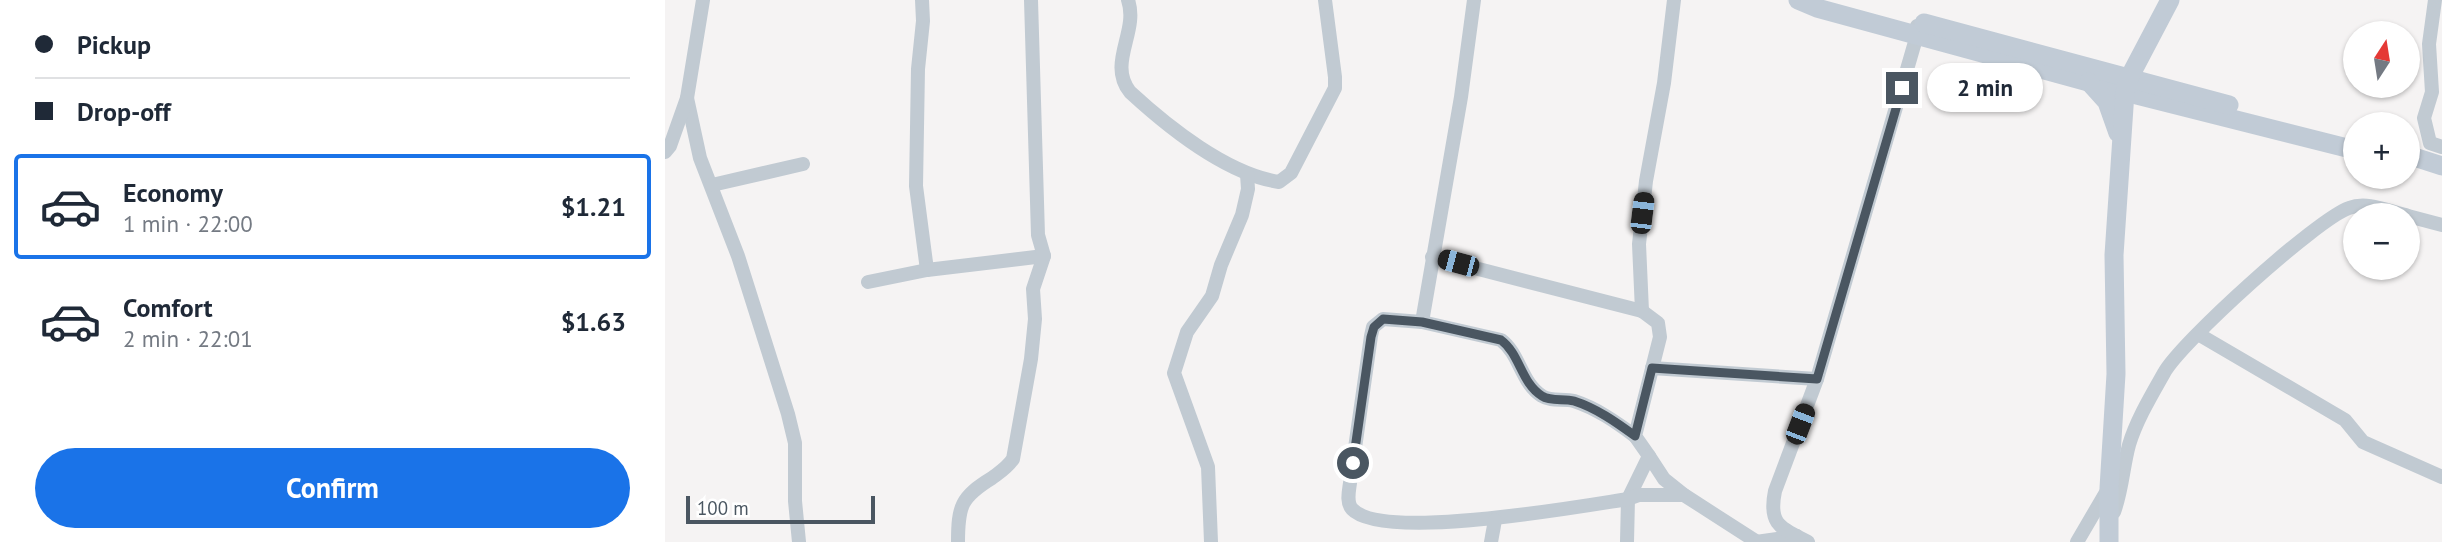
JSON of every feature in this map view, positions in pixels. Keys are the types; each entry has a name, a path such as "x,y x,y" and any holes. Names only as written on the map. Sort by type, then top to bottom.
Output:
{"street":[{"path":"665,152 670,146 687,98 703,0"},
{"path":"922,0 916,187 927,270"},
{"path":"958,542 961,504 976,488 1007,468 1013,459 1031,359 1035,319 1033,289 1044,256 1038,235 1031,0"},
{"path":"1128,0 1131,21 1120,66 1123,83 1146,108 1185,138 1247,173 1272,181 1284,181 1291,173 1333,93 1336,82 1325,0"},
{"path":"1422,322 1461,97 1474,0"},
{"path":"1642,311 1639,244 1642,213 1651,147 1664,83 1674,0"},
{"path":"1798,0 1817,8 1917,28 2127,85 2343,136"},
{"path":"1831,0 2089,82 2127,85 2172,104 2343,147"},
{"path":"2108,532 2116,374 2114,254 2127,85 2170,0"},
{"path":"2435,0 2429,44 2432,92 2424,118 2430,143 2442,147"},
{"path":"1802,539 1777,524 1772,506 1775,491 1817,379 1917,28"},
{"path":"2089,82 2107,102 2122,148"},
{"path":"687,98 700,158 738,256 796,443 795,501 799,542"},
{"path":"2122,148 2129,128 2141,113 2149,108 2172,104"},
{"path":"712,185 803,164"},
{"path":"1211,542 1208,467 1174,373 1187,332 1212,296 1221,265 1242,215 1248,189 1247,173"},
{"path":"2108,532 2133,432 2168,366 2199,334 2299,243 2343,211"},
{"path":"2420,219 2442,225"},
{"path":"868,282 927,270 1044,256"},
{"path":"1432,257 1642,311 1658,323 1660,329 1635,436"},
{"path":"1684,495 1639,495 1495,520 1399,523 1379,521 1359,514 1349,503 1358,422 1374,327 1378,322 1389,318 1422,322 1501,340 1509,346 1525,376 1540,395 1549,399 1572,401 1612,419 1635,436 1664,479 1684,495 1756,542 1802,539"},
{"path":"2199,334 2345,420 2363,442 2442,477"},
{"path":"1652,368 1817,379"},
{"path":"1627,542 1628,499 1649,456"},
{"path":"2077,542 2109,488"},
{"path":"1491,542 1495,520"}],"route":[{"path":"1353,463 1371,337 1374,327 1383,319 1422,322 1501,340 1509,346 1519,367 1540,395 1549,399 1572,401 1612,419 1635,436 1652,368 1817,379 1902,88"}]}
